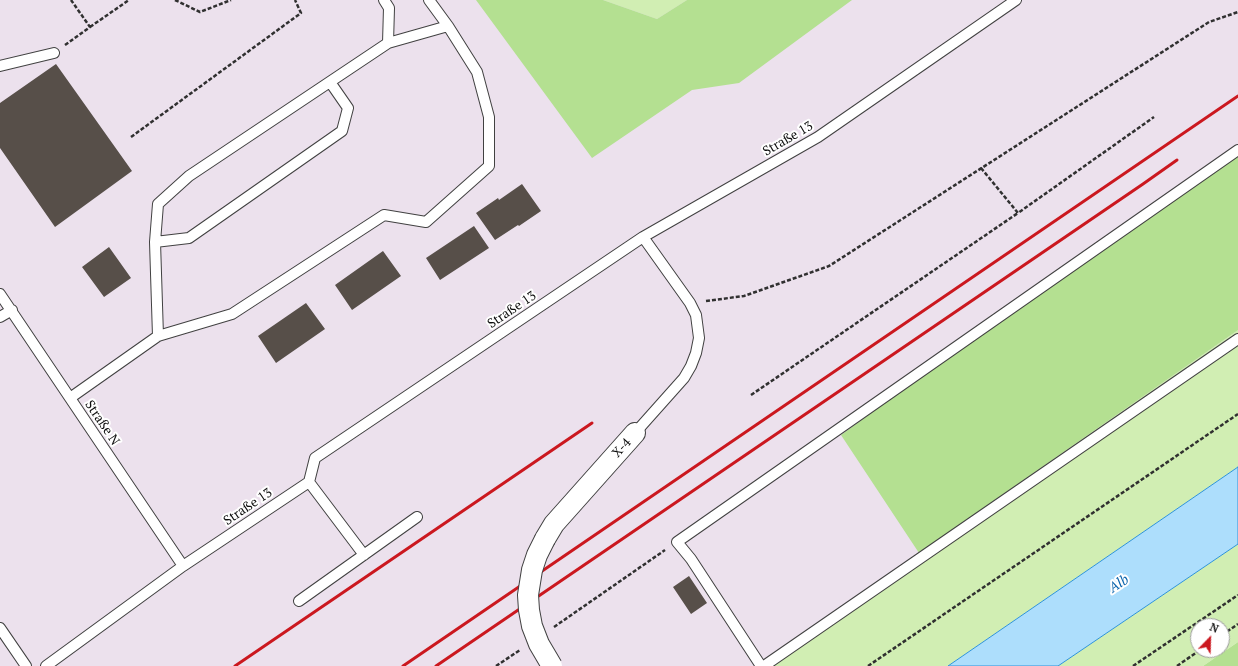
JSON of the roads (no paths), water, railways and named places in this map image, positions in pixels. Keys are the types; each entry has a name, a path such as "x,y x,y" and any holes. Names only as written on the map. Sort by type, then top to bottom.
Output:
{"street":[{"name":"X-4","path":"552,666 539,644 532,626 529,610 528,595 532,570 537,555 554,524 636,433"}],"lane":[{"path":"384,0 389,8 388,44"},
{"path":"70,398 158,336 232,314 384,215 426,222 489,166 489,117 477,72 448,26 429,0"},
{"name":"Straße 13","path":"46,666 182,566 309,482 315,458 643,237 818,137 1016,0"},
{"path":"158,336 155,242 158,204 184,181 388,44 448,26"},
{"path":"0,66 54,53"},
{"path":"155,242 189,238 342,131 348,108 330,82"},
{"path":"1238,150 677,542 691,559 763,666 1238,339"},
{"name":"X-4","path":"636,433 684,378 696,353 699,331 696,315 690,302 643,237"},
{"name":"Straße N","path":"0,294 182,566"},
{"path":"0,317 12,310"},
{"path":"309,482 364,555"},
{"path":"299,601 417,517"},
{"path":"0,628 26,666"}],"water":[{"name":"Alb","path":"1238,467 1238,544 1058,666 948,666"}],"railway":[{"path":"403,666 1238,96"},
{"path":"436,666 1177,160"},
{"path":"235,666 592,423"}]}
